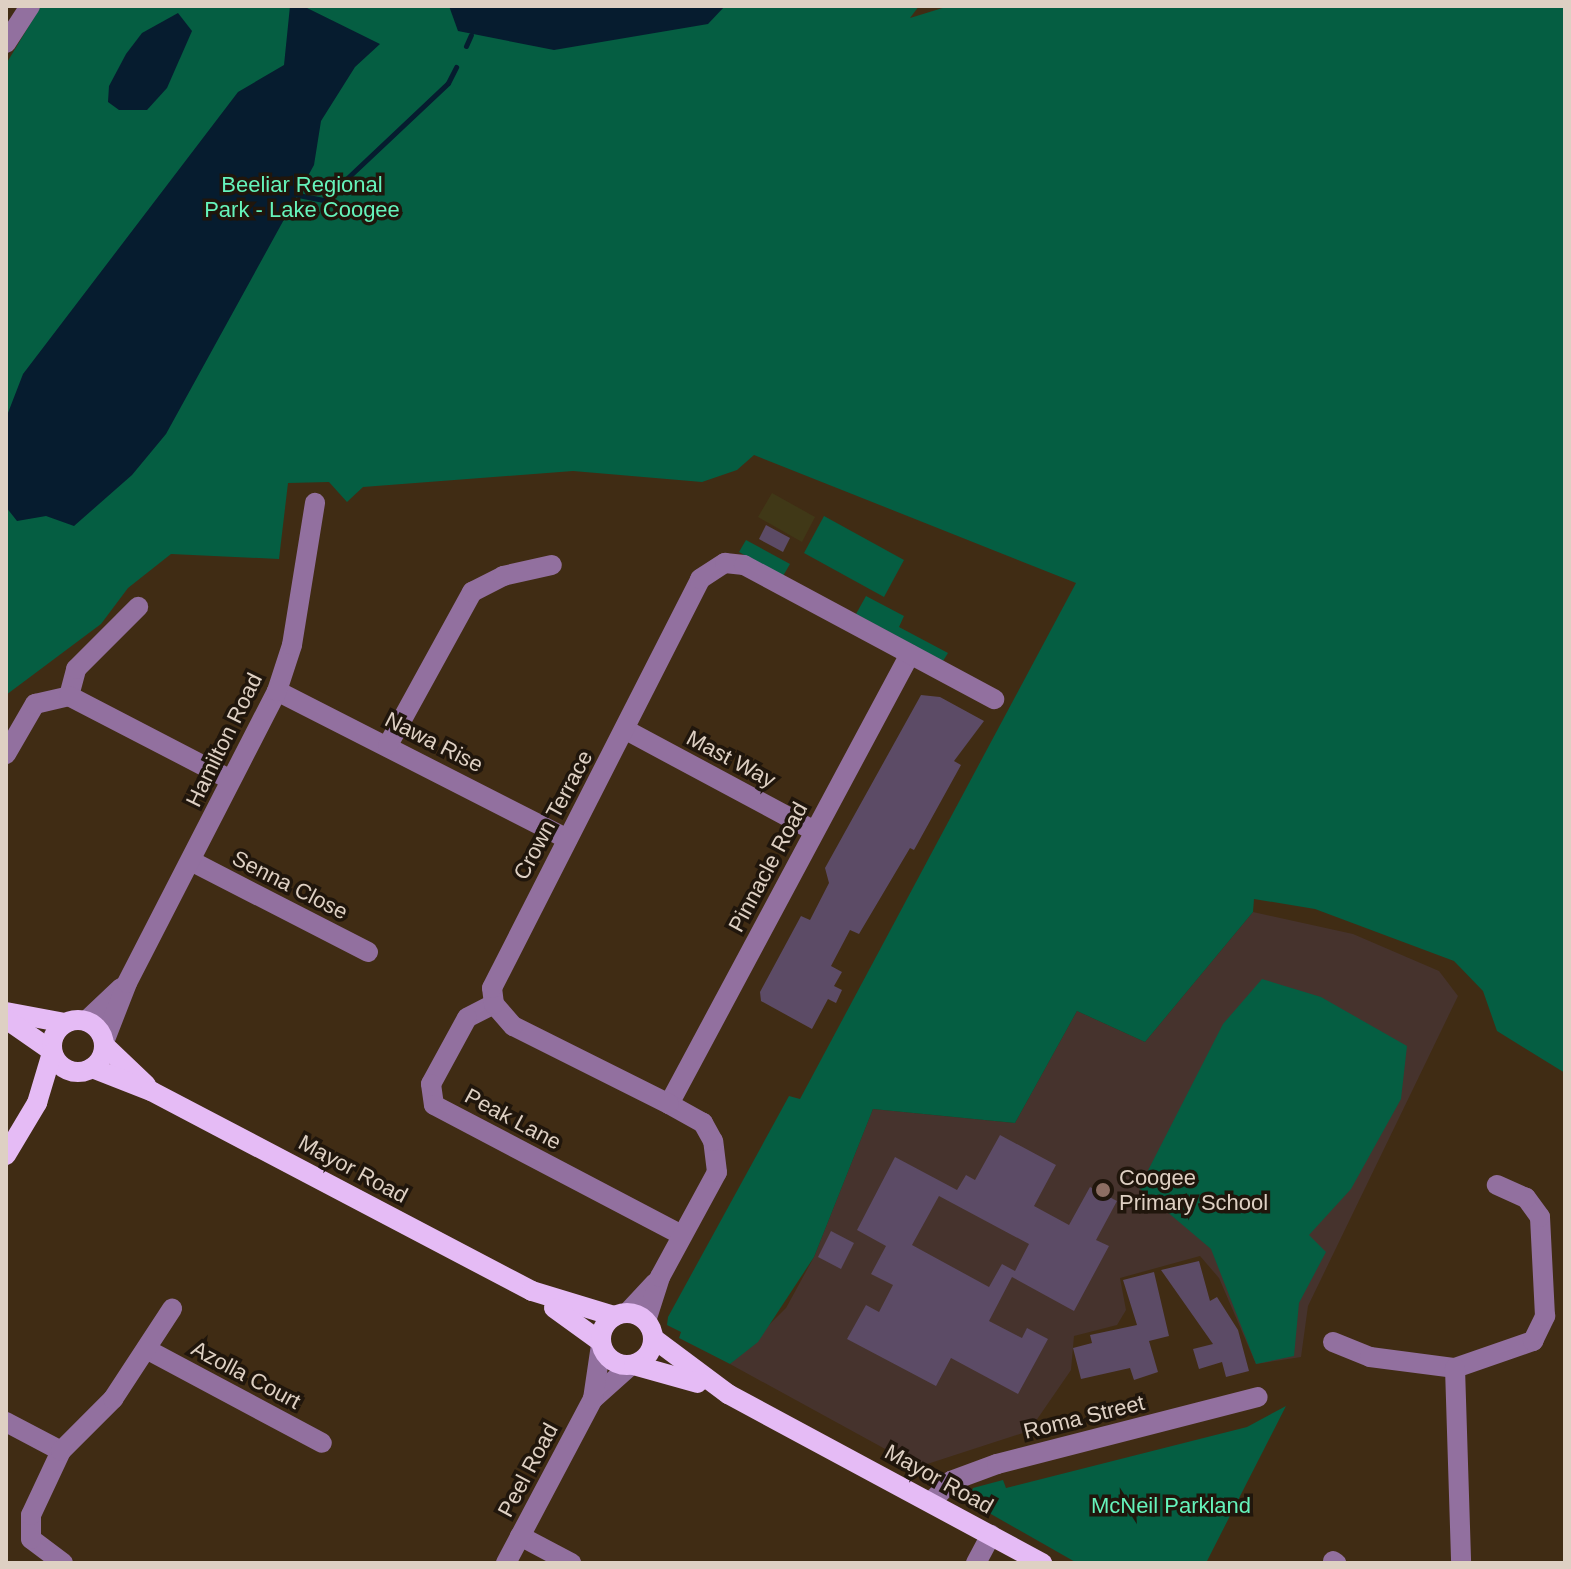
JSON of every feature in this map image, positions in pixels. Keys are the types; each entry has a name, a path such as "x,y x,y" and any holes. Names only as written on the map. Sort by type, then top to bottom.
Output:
{"main road":[{"path":"6,1012 75,1022"},
{"path":"6,1019 52,1052"},
{"path":"6,1155 37,1103 54,1035 75,1022"},
{"name":"Mayor Road","path":"75,1022 104,1043 151,1091"},
{"path":"37,1103 84,1070 104,1043"},
{"name":"Mayor Road","path":"52,1052 84,1070 151,1091 532,1291 601,1344"},
{"name":"Mayor Road","path":"532,1291 621,1314"},
{"path":"621,1314 650,1330 651,1349 632,1365 607,1357 601,1344 621,1314"},
{"name":"Mayor Road","path":"650,1330 728,1394"},
{"name":"Mayor Road","path":"632,1365 728,1394 932,1501 1042,1563"}],"street":[{"path":"6,43 30,6"},
{"name":"Hamilton Road","path":"104,1043 127,983 277,691 292,645 315,503"},
{"name":"Crown Terrace","path":"494,1004 497,970 626,730 700,579 725,563 744,565 994,699"},
{"path":"388,745 472,592 503,576 552,565"},
{"path":"69,696 76,669 138,607"},
{"name":"Pinnacle Road","path":"669,1104 910,654"},
{"name":"Nawa Rise","path":"277,691 567,839"},
{"path":"6,754 35,704 69,696 231,780"},
{"name":"Mast Way","path":"626,730 814,831"},
{"name":"Senna Close","path":"191,861 368,952"},
{"name":"Hamilton Road","path":"75,1022 127,983"},
{"path":"494,1004 513,1026 703,1123 713,1141 717,1172 660,1277 650,1330"},
{"name":"Peak Lane","path":"494,1004 467,1018 431,1084 434,1105 682,1235"},
{"path":"1333,1342 1370,1357 1455,1368 1525,1348 1545,1316 1540,1217 1526,1198 1497,1185"},
{"path":"621,1314 660,1277"},
{"path":"63,1563 31,1539 31,1515 61,1451 113,1399 148,1350 172,1309"},
{"name":"Peel Road","path":"506,1563 593,1399 601,1344"},
{"name":"Azolla Court","path":"148,1350 322,1443"},
{"name":"Peel Road","path":"593,1399 632,1365"},
{"path":"1455,1368 1461,1563"},
{"name":"Roma Street","path":"932,1501 951,1481 997,1464 1258,1397"},
{"path":"6,1422 61,1451"},
{"path":"976,1563 991,1535"},
{"path":"520,1536 571,1563"}],"shaded area":[{"name":"Coogee Primary School","path":"1253,912 1353,934 1439,971 1458,996 1308,1306 1301,1357 1256,1364 1219,1278 1200,1256 1120,1278 1126,1310 1117,1325 1074,1336 1071,1370 1029,1431 918,1467 730,1364 786,1308 814,1257 873,1109 1015,1123 1077,1011 1145,1042"}],"green space":[{"name":"Beeliar Regional Park - Lake Coogee","path":"41,6 919,6 910,18 949,6 1565,6 1565,1073 1497,1031 1483,991 1454,961 1315,909 1254,899 1253,912 1145,1042 1077,1011 1015,1123 873,1109 814,1257 758,1342 730,1364 679,1338 681,1332 667,1325 668,1317 789,1096 800,1099 1076,583 754,455 737,470 702,482 573,471 363,487 347,502 329,482 288,483 279,559 171,554 128,588 101,624 6,695 6,64"},
{"path":"824,516 904,560 884,597 804,553"},
{"path":"746,540 790,564 783,576 739,552"},
{"path":"866,596 904,616 899,627 948,653 943,661 856,614"},
{"path":"1262,979 1321,997 1407,1046 1401,1099 1351,1189 1309,1235 1326,1252 1299,1303 1294,1356 1256,1364 1211,1249 1139,1188 1223,1024"},
{"name":"McNeil Parkland","path":"1286,1406 1206,1563 1077,1563 968,1501 973,1488 1003,1480 1006,1488 1247,1427"}],"sand":[{"path":"772,493 815,517 802,542 758,517"}],"water":[{"path":"290,6 303,6 380,44 355,67 321,121 314,165 166,434 132,475 74,526 46,516 17,521 6,507 6,418 23,374 238,92 284,65"},
{"path":"449,6 725,6 708,24 554,50 458,31"},
{"path":"178,13 192,31 167,88 147,110 119,110 108,102 109,86 126,54 142,33"}],"building":[{"path":"766,525 790,538 783,552 759,539"},
{"path":"921,695 940,697 984,721 954,761 961,765 914,850 910,848 859,934 850,930 831,966 842,972 834,986 842,990 836,1003 828,999 812,1029 761,1001 760,992 801,916 810,920 829,883 825,868"},
{"path":"1000,1135 1056,1165 1034,1206 1069,1225 1090,1187 1117,1201 1096,1240 1109,1246 1074,1311 1012,1277 989,1321 1022,1338 1027,1328 1048,1339 1018,1394 951,1358 936,1386 847,1339 866,1305 879,1312 893,1285 871,1274 886,1246 857,1230 895,1157 957,1190 966,1175 975,1180","holes":["939,1196 1029,1244 1015,1271 1002,1264 989,1287 912,1245"]},
{"path":"831,1231 854,1243 841,1269 818,1257"},
{"path":"1199,1261 1210,1301 1217,1297 1238,1330 1249,1371 1226,1377 1222,1362 1199,1369 1193,1349 1213,1344 1161,1270"},
{"path":"1154,1272 1169,1336 1149,1341 1158,1372 1134,1380 1130,1368 1081,1379 1073,1348 1092,1343 1090,1335 1137,1325 1123,1280"}],"waterway":[{"path":"466,46 471,35"},
{"path":"298,195 324,200 448,83 456,67"}],"place":[{"name":"Coogee Primary School","path":"1103,1190"}]}
